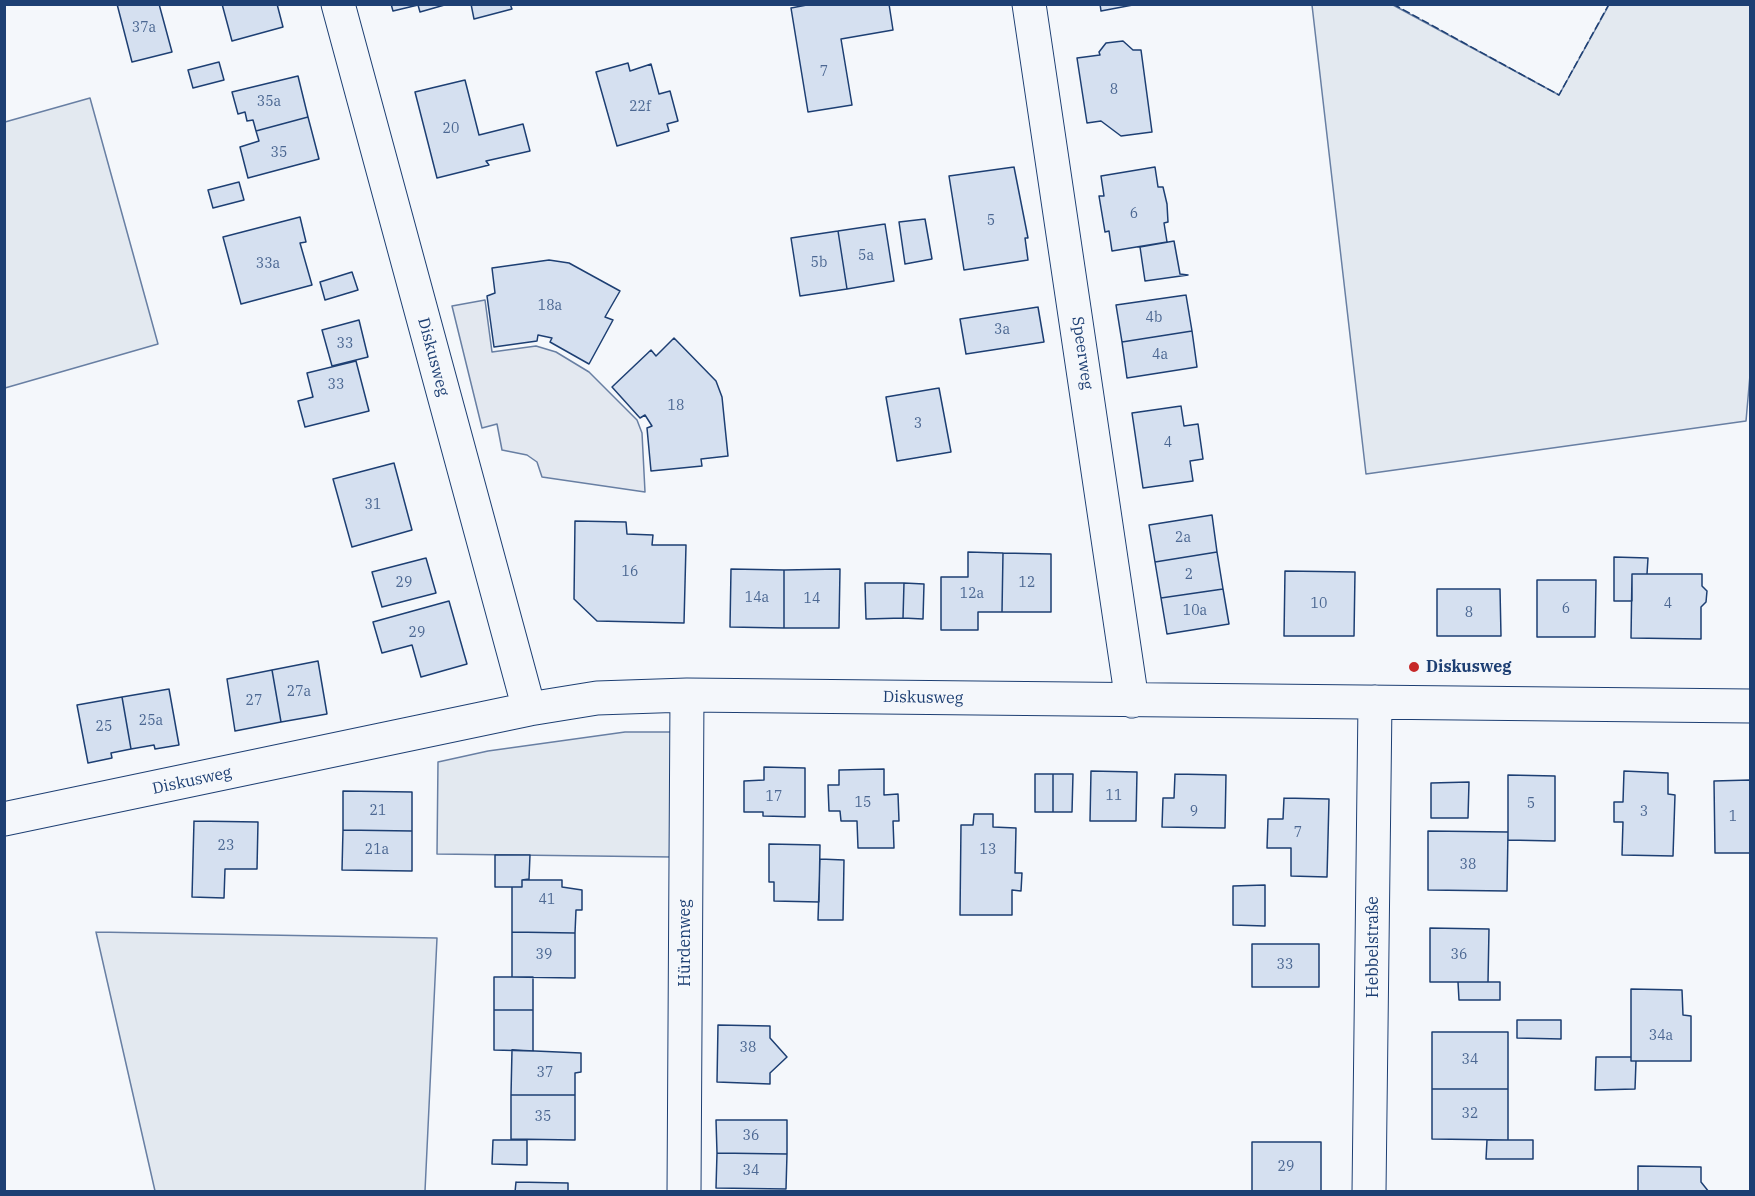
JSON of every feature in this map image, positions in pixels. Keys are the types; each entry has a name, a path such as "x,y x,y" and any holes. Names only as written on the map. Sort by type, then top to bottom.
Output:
{"street":[{"name":"Diskusweg","path":"338,4 529,709"},
{"name":"Speerweg","path":"1029,4 1132,701"},
{"name":"Diskusweg","path":"4,819 66,808 529,709 597,698 687,695 1750,706"},
{"name":"Hürdenweg","path":"684,1191 687,695"},
{"name":"Hebbelstraße","path":"1369,1191 1375,702"}],"shaded area":[{"path":"1312,5 1393,5 1559,95 1609,5 1750,5 1750,375 1746,421 1366,474"},
{"path":"90,98 158,344 5,388 5,122"},
{"path":"485,300 492,352 536,346 556,352 589,372 637,420 642,433 645,492 542,477 537,462 527,455 502,450 497,424 482,428 452,306"},
{"path":"625,732 673,732 672,857 437,854 438,762 488,751"},
{"path":"96,932 437,938 425,1191 155,1191"}],"building":[{"path":"117,4 159,4 172,52 132,62"},
{"path":"222,4 277,4 283,27 232,41"},
{"path":"391,4 448,4 420,12 418,5 393,11"},
{"path":"471,4 510,4 512,9 474,19"},
{"path":"812,4 889,4 893,30 841,39 852,105 808,112 791,8"},
{"path":"1100,4 1138,4 1101,11"},
{"path":"1123,41 1133,50 1141,50 1152,132 1121,136 1101,121 1087,123 1077,58 1100,55 1099,52 1106,43"},
{"path":"219,62 224,80 193,88 188,70"},
{"path":"628,63 630,71 651,64 659,94 670,91 678,121 667,124 669,131 617,146 596,72"},
{"path":"298,76 308,117 256,131 253,120 247,121 245,112 238,114 232,92"},
{"path":"465,80 479,135 523,124 530,151 486,161 489,165 437,178 415,92"},
{"path":"308,117 319,159 248,178 240,147 259,141 256,131"},
{"path":"1014,167 1028,238 1025,238 1028,260 964,270 949,176"},
{"path":"1155,167 1158,187 1163,187 1167,204 1168,222 1164,223 1167,242 1112,251 1109,231 1105,232 1099,196 1104,196 1101,176"},
{"path":"239,182 244,200 213,208 208,190"},
{"path":"300,217 306,242 300,243 312,285 241,304 223,237"},
{"path":"925,219 932,259 905,264 899,222"},
{"path":"885,224 894,281 847,289 838,231"},
{"path":"838,231 847,289 800,296 791,238"},
{"path":"1174,241 1180,274 1188,275 1145,281 1140,247"},
{"path":"549,260 569,263 620,291 605,317 613,320 589,364 550,342 552,338 538,335 537,341 494,347 487,296 495,293 492,268"},
{"path":"352,272 358,290 325,300 320,282"},
{"path":"1186,295 1192,331 1122,342 1116,305"},
{"path":"1038,307 1044,342 966,354 960,319"},
{"path":"359,320 368,357 332,366 322,330"},
{"path":"1192,331 1197,367 1127,378 1122,342"},
{"path":"674,338 716,381 722,397 728,456 701,459 702,466 651,471 647,428 652,426 645,415 640,418 612,387 651,350 656,356"},
{"path":"356,361 369,411 305,427 298,401 313,397 307,373"},
{"path":"939,388 951,452 897,461 886,397"},
{"path":"1181,406 1184,426 1198,424 1203,459 1190,461 1193,481 1143,488 1132,413"},
{"path":"394,463 412,530 352,547 333,479"},
{"path":"1212,515 1217,552 1155,562 1149,525"},
{"path":"575,521 626,522 627,534 653,535 652,545 686,545 684,623 597,621 574,599"},
{"path":"968,552 1003,553 1002,612 978,612 978,630 941,630 941,577 968,577"},
{"path":"1217,552 1223,589 1161,598 1155,562"},
{"path":"1003,553 1051,554 1051,612 1002,612"},
{"path":"1614,557 1648,558 1647,574 1632,574 1632,601 1614,601"},
{"path":"426,558 436,593 382,607 372,572"},
{"path":"731,569 784,570 784,628 730,627"},
{"path":"840,569 839,628 784,628 784,570"},
{"path":"1285,571 1355,572 1354,636 1284,636"},
{"path":"1632,574 1702,574 1702,586 1707,591 1706,602 1701,607 1701,639 1631,638"},
{"path":"1537,580 1596,580 1595,637 1537,637"},
{"path":"865,583 904,583 903,618 866,619"},
{"path":"904,583 924,584 923,619 903,618"},
{"path":"1223,589 1229,624 1167,634 1161,598"},
{"path":"1437,589 1500,589 1501,636 1437,636"},
{"path":"449,601 467,664 421,677 412,645 382,653 373,622"},
{"path":"318,661 327,714 281,722 272,670"},
{"path":"272,670 281,722 235,731 227,679"},
{"path":"169,689 179,745 155,749 154,745 131,749 122,697"},
{"path":"122,697 131,749 111,753 112,758 88,763 77,705"},
{"path":"764,767 805,768 805,817 763,816 763,812 744,812 744,781 764,780"},
{"path":"884,769 884,795 898,794 899,821 893,821 894,848 858,848 857,821 841,821 840,811 829,811 828,785 839,785 839,770"},
{"path":"1091,771 1137,772 1136,821 1090,821"},
{"path":"1624,771 1668,773 1668,794 1675,795 1673,856 1622,855 1623,822 1614,822 1614,802 1623,802"},
{"path":"1035,774 1053,774 1053,812 1035,812"},
{"path":"1053,774 1073,774 1072,812 1053,812"},
{"path":"1175,774 1226,775 1225,828 1162,827 1163,798 1174,798"},
{"path":"1508,775 1555,776 1555,841 1508,840"},
{"path":"1750,780 1750,853 1715,853 1714,781"},
{"path":"1469,782 1468,818 1431,818 1431,783"},
{"path":"343,791 412,792 412,831 343,830"},
{"path":"1284,798 1329,799 1327,877 1291,876 1291,848 1267,848 1268,819 1283,819"},
{"path":"974,814 993,814 993,827 1016,828 1015,873 1022,873 1021,891 1012,890 1012,915 960,915 961,825 973,825"},
{"path":"194,821 258,822 257,869 225,869 224,898 192,897"},
{"path":"343,830 412,831 412,871 342,870"},
{"path":"1428,831 1508,832 1507,891 1428,890"},
{"path":"769,844 820,845 819,902 774,901 774,882 769,882"},
{"path":"495,855 530,855 529,879 522,880 522,887 495,887"},
{"path":"820,859 844,860 843,920 818,920"},
{"path":"522,880 562,880 562,887 582,890 582,910 576,910 575,933 512,932 512,887 522,887"},
{"path":"1265,885 1265,926 1233,925 1233,886"},
{"path":"1430,928 1489,929 1488,982 1430,982"},
{"path":"512,932 575,933 575,978 512,977"},
{"path":"1252,944 1319,944 1319,987 1252,987"},
{"path":"494,977 533,977 533,1010 494,1010"},
{"path":"1458,982 1500,982 1500,1000 1459,1000"},
{"path":"1631,989 1682,990 1683,1015 1691,1016 1691,1061 1631,1061"},
{"path":"494,1010 533,1010 533,1051 494,1050"},
{"path":"1517,1020 1561,1020 1561,1039 1517,1038"},
{"path":"718,1025 770,1026 770,1038 787,1057 770,1073 770,1084 717,1082"},
{"path":"1432,1032 1508,1032 1508,1089 1432,1089"},
{"path":"512,1050 581,1053 581,1072 575,1073 575,1095 511,1095"},
{"path":"1596,1057 1631,1057 1631,1061 1636,1061 1635,1089 1595,1090"},
{"path":"1432,1089 1508,1089 1508,1140 1432,1139"},
{"path":"511,1095 575,1095 575,1140 511,1139"},
{"path":"716,1120 787,1120 787,1154 717,1153"},
{"path":"493,1140 527,1140 527,1165 492,1164"},
{"path":"1487,1140 1533,1140 1533,1159 1486,1159"},
{"path":"1252,1142 1321,1142 1321,1192 1252,1192"},
{"path":"717,1153 787,1154 786,1189 716,1188"},
{"path":"1638,1166 1701,1167 1701,1182 1709,1192 1638,1192"},
{"path":"516,1182 568,1183 568,1192 515,1192"}],"fence":[{"path":"1393,4 1559,95 1609,4"}],"place":[{"name":"Diskusweg","path":"1414,667"}]}
